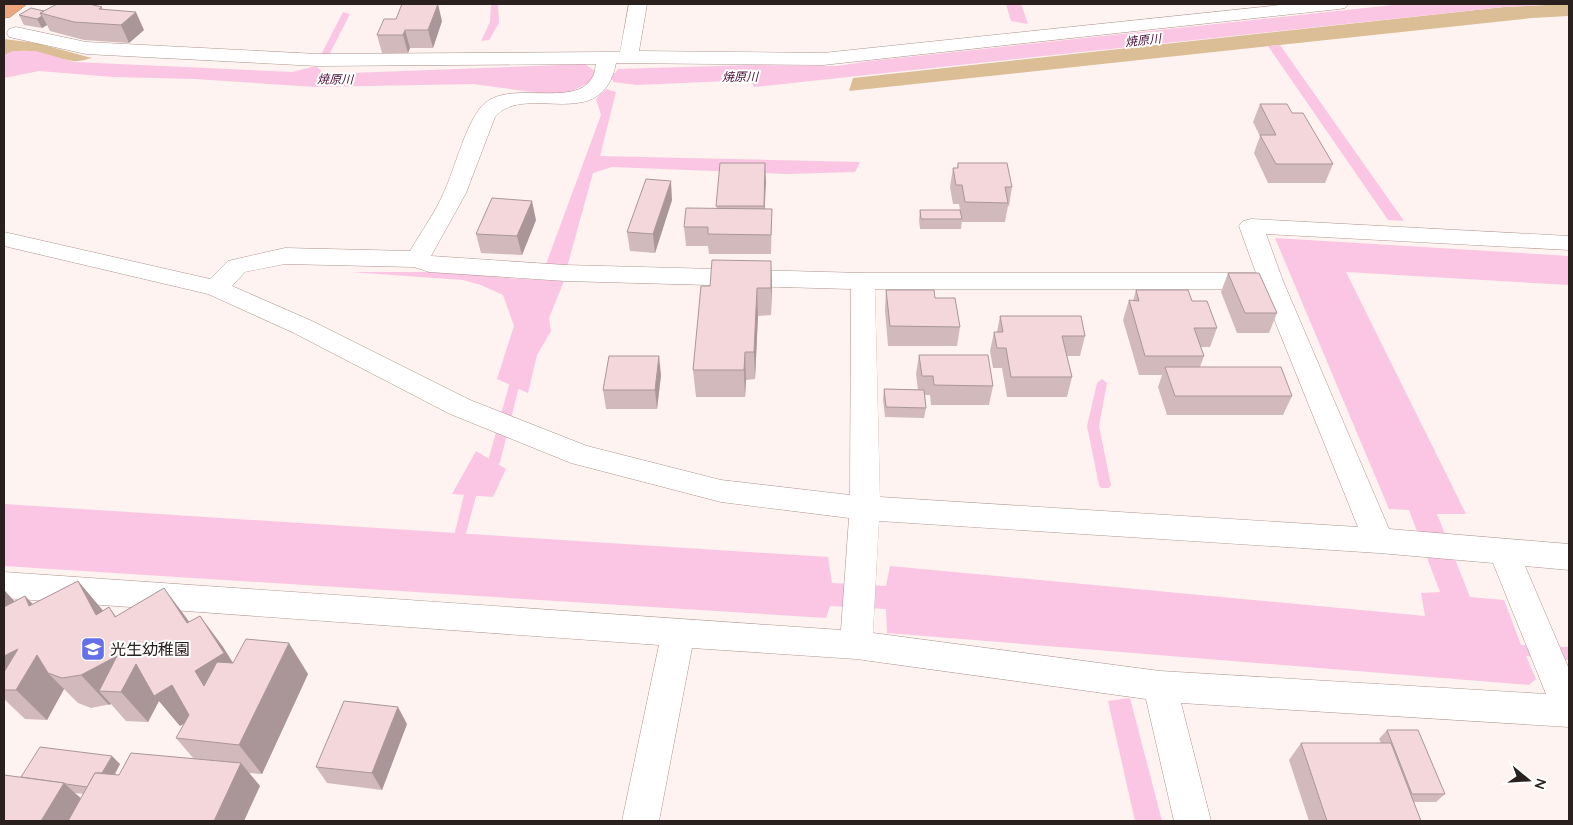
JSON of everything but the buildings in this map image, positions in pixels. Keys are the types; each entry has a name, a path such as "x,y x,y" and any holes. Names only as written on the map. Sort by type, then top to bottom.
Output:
{"highway":[{"path":"4,13 18,4"}],"street":[{"path":"630,57 638,4"},
{"path":"417,259 455,193 486,115 493,106 506,101 575,98 592,90 606,70 630,57 822,58 1339,4"},
{"path":"16,33 86,48 318,60 606,70"},
{"path":"1379,541 1271,281 1251,226 1569,243"},
{"path":"4,239 215,288 303,327 460,408 581,455 721,490 865,508 1379,541 1569,557"},
{"path":"215,288 237,266 285,256 417,259 430,264 555,272 862,282 1271,281"},
{"path":"856,645 865,508 862,282"},
{"path":"4,585 856,645 1160,686 1569,710 1504,552"},
{"path":"640,821 678,633"},
{"path":"1160,686 1192,821"}],"shaded area":[{"path":"1569,4 1569,16 1532,18 849,91 853,78 1504,7"},
{"path":"4,39 36,43 92,58 73,61 31,51 14,52 4,55"}],"water":[{"path":"491,4 498,4 499,23 489,40 481,41 490,22"},
{"path":"1006,4 1021,4 1028,24 1011,21"},
{"name":"焼原川","path":"1402,4 1569,4 1504,7 754,87 751,80 637,85 613,82 613,80 592,81 566,94 540,93 473,84 315,87 195,79 113,77 39,71 4,78 4,55 13,51 36,51 74,62 292,72 316,66 325,74 585,64 596,72 615,73 618,69 754,65 837,66"},
{"path":"1280,45 1404,221 1388,220 1268,46"},
{"path":"606,89 616,92 600,156 860,162 855,172 788,174 612,167 593,173 567,267 546,264 601,115 596,99"},
{"path":"1275,238 1569,256 1569,285 1346,272 1466,514 1437,514 1470,597 1504,600 1521,645 1569,647 1569,660 1526,656 1536,679 1529,685 887,633 886,609 830,606 826,618 4,566 4,504 828,557 832,583 886,586 890,566 1425,616 1421,593 1440,592 1409,510 1389,509"},
{"path":"350,272 450,272 505,278 564,281 549,318 551,331 537,355 528,393 497,379 514,326 503,295 481,285 463,280"},
{"path":"476,451 506,469 493,497 452,494"},
{"path":"1130,698 1162,821 1135,821 1108,701"}],"waterway":[{"path":"325,55 346,14"},
{"path":"457,548 470,495 494,462 518,371"},
{"path":"1102,383 1093,426 1105,485"}],"place":[{"name":"光生幼稚園","path":"93,649"}]}
